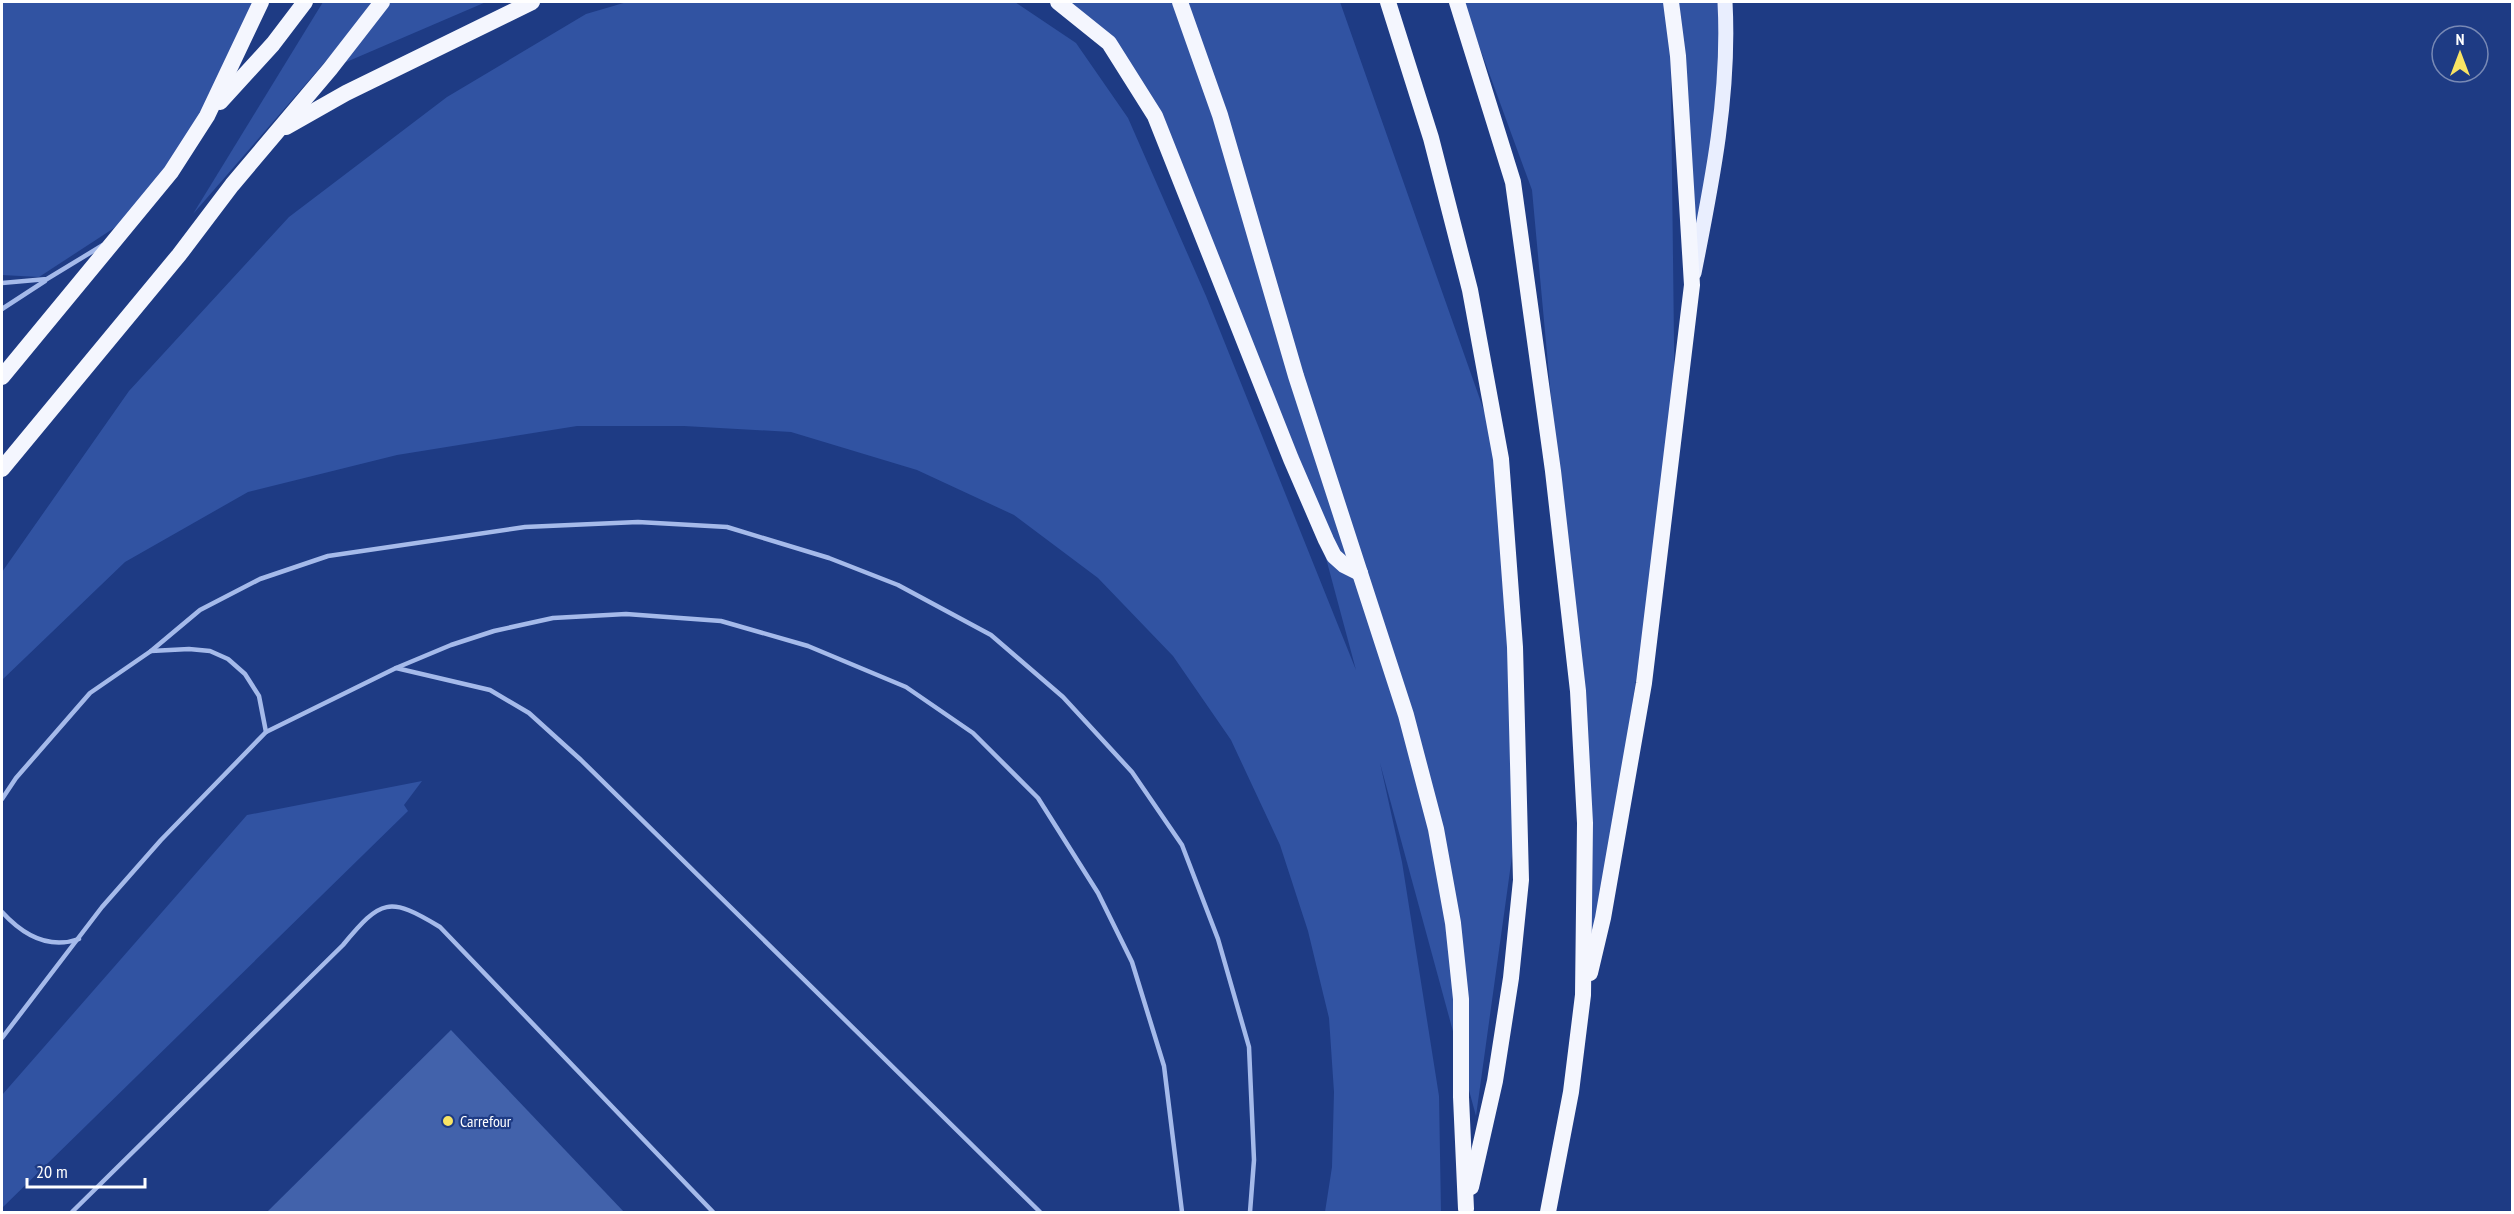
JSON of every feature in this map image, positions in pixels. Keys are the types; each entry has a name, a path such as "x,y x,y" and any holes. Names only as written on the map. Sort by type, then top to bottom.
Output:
{"highway":[{"path":"2,377 171,172 207,116 261,2"},
{"path":"207,116 273,44 304,2"},
{"path":"2,469 179,255 274,133 330,69 382,2"},
{"path":"274,133 346,93 532,2"},
{"path":"1058,2 1109,43 1155,116 1291,459 1326,540 1339,561 1359,573"},
{"path":"1180,2 1220,115 1296,376 1412,738 1436,829 1451,912 1461,999 1461,1097 1466,1211"},
{"path":"1388,2 1431,138 1470,290 1501,459 1515,646 1521,880 1511,978 1496,1081 1466,1211"},
{"path":"1457,2 1513,182 1553,471 1578,691 1585,823 1584,995"},
{"path":"1548,1212 1571,1092 1584,995 1603,918 1644,683 1692,285 1678,56 1671,2"}],"main road":[{"path":"1692,285 1724,102 1727,46 1725,2"}],"lane":[{"path":"2,309 98,247 114,241"},
{"path":"2,283 47,279"},
{"path":"2,799 16,778 90,693 151,651 200,610 260,579 328,556 525,527 638,522 727,527 830,558 898,585 991,635 1063,697 1132,772 1182,845 1218,939 1249,1047 1254,1160 1250,1212"},
{"path":"2,1038 102,907 161,840 266,732 396,668 472,638 553,618 626,614 721,621 808,646 906,687 973,733 1038,798 1098,892 1132,962 1164,1066 1182,1212"},
{"path":"151,651 189,649 210,651 228,659 245,674 259,696 266,732"},
{"path":"396,668 490,690 529,713 581,760 1040,1212"},
{"path":"72,1212 343,945 366,917 382,906 399,906 440,927 713,1212"},
{"path":"2,912 15,926 33,938 65,944 79,939"}],"shaded area":[{"path":"2,2 257,2 222,106 131,217 39,277 2,275"},
{"path":"323,2 377,2 193,214"},
{"path":"386,2 486,2 330,69"},
{"path":"627,2 1015,2 1076,43 1128,118 1206,296 1356,670 1312,506 1153,120 1109,43 1058,2 1340,2 1501,459 1519,806 1476,1116 1380,763 1402,862 1439,1096 1441,1212 1325,1212 1332,1167 1334,1092 1329,1018 1308,931 1280,845 1231,740 1173,656 1098,578 1014,515 917,470 791,432 684,426 577,426 397,455 248,492 125,562 2,680 2,572 129,391 289,217 447,97 586,14"},
{"path":"1463,2 1670,2 1675,428 1592,964 1578,691 1532,190"},
{"path":"1671,2 1725,2 1727,47 1692,285"},
{"path":"422,781 404,805 408,811 2,1208 2,1095 247,815"}],"building":[{"name":"Carrefour","path":"451,1030 624,1212 267,1212"}],"place":[{"name":"Carrefour","path":"448,1121"}]}
